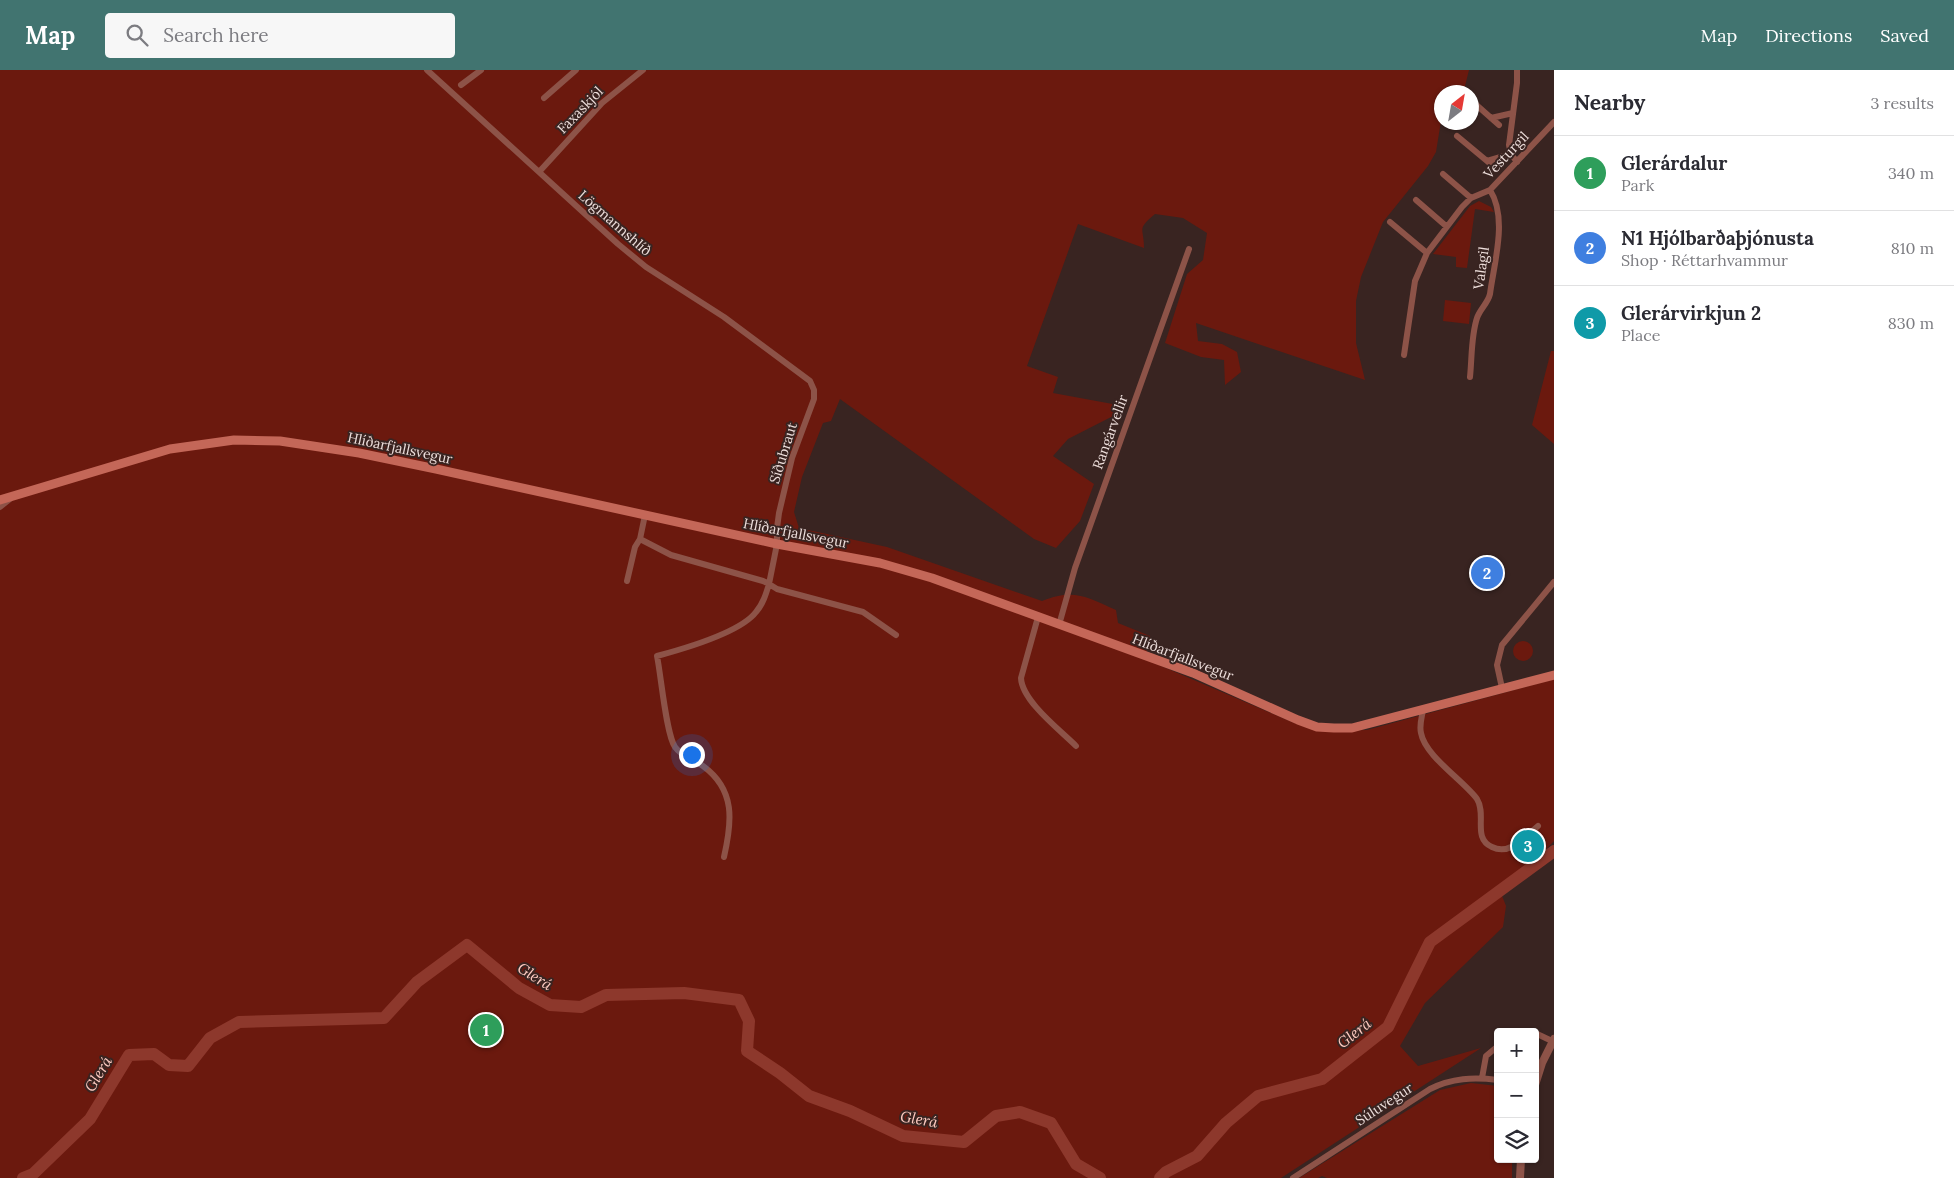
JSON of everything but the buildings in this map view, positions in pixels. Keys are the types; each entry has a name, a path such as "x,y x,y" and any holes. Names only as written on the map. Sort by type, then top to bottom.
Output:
{"main road":[{"name":"Hlíðarfjallsvegur","path":"0,500 170,449 210,442 259,440 306,444 359,453 905,570 1193,673 1317,727 1352,728 1554,675"}],"street":[{"name":"Lögmannshlíð","path":"428,70 618,244 646,267 724,317 803,374"},
{"path":"461,85 481,70"},
{"path":"544,98 576,70"},
{"name":"Faxaskjól","path":"539,172 602,103 643,70"},
{"path":"1517,70 1509,145 1511,154 1518,162"},
{"path":"1479,107 1499,125"},
{"path":"1491,118 1513,113"},
{"name":"Vesturgil","path":"1404,355 1415,281 1427,253 1446,226 1472,198 1490,190 1554,122"},
{"path":"1457,136 1493,166"},
{"path":"1487,161 1511,154"},
{"path":"1443,174 1472,198"},
{"name":"Valagil","path":"1470,377 1475,324 1478,314 1490,294 1499,224 1497,202 1490,190"},
{"path":"1416,200 1446,226"},
{"path":"1390,222 1427,253"},
{"name":"Rangárvellir","path":"1059,625 1078,560 1188,249"},
{"name":"Síðubraut","path":"724,857 731,824 728,802 723,788 715,777 705,767 682,755 672,742 657,656 707,641 755,614 764,601 777,544 776,528 792,458 814,400 812,386 803,374"},
{"name":"Hlíðarfjallsvegur","path":"0,507 13,496"},
{"path":"627,581 645,515"},
{"path":"640,539 671,555 763,581 777,589 863,612 896,635"},
{"path":"1502,688 1496,665 1502,645 1554,582"},
{"path":"1038,617 1021,678 1022,688 1036,707 1076,746"},
{"path":"1423,710 1420,728 1423,740 1445,768 1476,798 1480,808 1480,830 1485,842 1496,849 1510,848 1538,826"},
{"path":"1539,1034 1553,1040 1539,1073"},
{"path":"1482,1078 1486,1056 1494,1049"},
{"name":"Súluvegur","path":"1294,1178 1443,1082 1459,1078 1494,1080"},
{"path":"1520,1178 1521,1163"}],"shaded area":[{"path":"0,70 1469,70 1465,85 1434,85 1434,130 1440,130 1436,152 1428,166 1383,222 1361,277 1356,301 1356,343 1365,380 1196,323 1198,341 1222,344 1237,352 1241,372 1225,385 1224,360 1201,357 1165,343 1187,274 1203,260 1207,233 1183,218 1155,214 1145,223 1142,229 1144,248 1078,224 1027,366 1058,377 1053,393 1118,405 1115,415 1068,439 1053,456 1094,484 1080,521 1056,548 1034,539 840,399 831,421 823,423 802,477 794,512 799,528 887,547 1042,601 1063,595 1072,595 1097,601 1116,610 1118,623 1150,636 1145,659 1292,722 1319,731 1367,730 1554,679 1554,841 1533,863 1499,888 1506,906 1503,927 1425,1003 1400,1046 1418,1066 1481,1048 1281,1178 0,1178"},
{"path":"1479,201 1491,207 1494,212 1475,209 1467,268 1456,267 1456,257 1433,254 1470,206"},
{"path":"1445,300 1471,303 1469,324 1443,321"},
{"path":"1551,351 1554,351 1554,444 1532,425"},
{"path":"1523,641 1530,644 1533,651 1530,658 1523,661 1516,658 1513,651 1516,644"},
{"path":"1471,1083 1494,1086 1494,1163 1512,1163 1512,1178 1327,1178 1322,1176 1318,1178 1299,1178 1440,1090"}],"waterway":[{"name":"Glerá","path":"1160,1178 1166,1172 1197,1156 1226,1123 1258,1096 1322,1079 1388,1027 1430,942 1554,851"},
{"name":"Glerá","path":"23,1178 33,1174 90,1119 129,1055 154,1054 169,1065 188,1066 210,1038 239,1022 384,1018 417,982 467,945 519,988 550,1005 581,1007 606,995 684,993 739,1000 749,1021 747,1051 780,1073 809,1096 850,1111 903,1136 964,1142 996,1116 1020,1112 1051,1123 1076,1164 1100,1178"}],"place":[{"name":"N1 Hjólbarðaþjónusta","path":"1487,573"},
{"name":"Glerárvirkjun 2","path":"1528,846"},
{"name":"Glerárdalur","path":"486,1030"}]}
